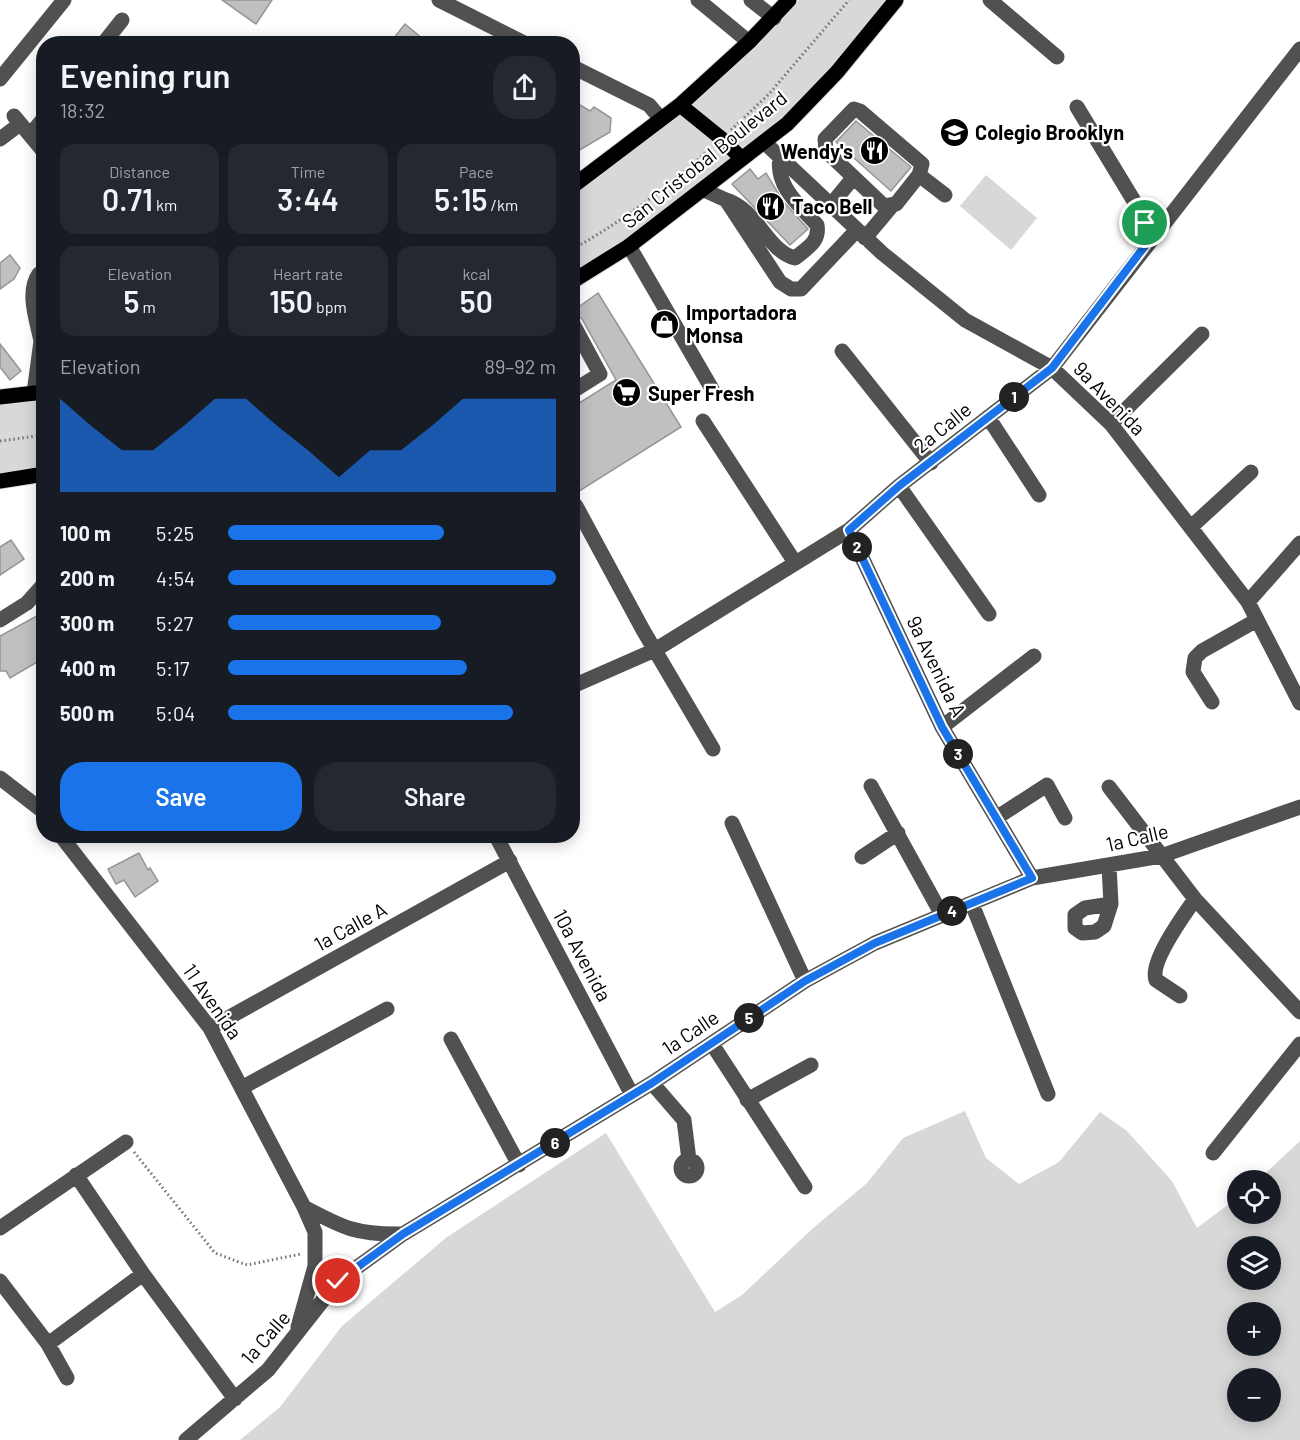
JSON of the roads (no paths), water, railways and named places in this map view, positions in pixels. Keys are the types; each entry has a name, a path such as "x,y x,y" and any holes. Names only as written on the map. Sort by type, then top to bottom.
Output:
{"main road":[{"path":"580,178 680,105 774,18 789,0"},
{"name":"San Cristobal Boulevard","path":"580,277 629,246 787,124 837,72 896,0"},
{"path":"680,105 722,139 742,159"},
{"path":"0,397 36,393"},
{"path":"0,481 36,475"}],"street":[{"path":"0,79 64,0"},
{"path":"439,0 510,36"},
{"path":"698,0 749,42"},
{"path":"751,0 774,18"},
{"path":"990,0 1057,57"},
{"path":"109,36 122,20"},
{"name":"2a Calle","path":"580,683 655,650 794,561 849,530 899,486 1052,368 1300,49"},
{"path":"580,70 650,105 661,119"},
{"path":"1077,107 1154,234"},
{"path":"726,200 780,282 791,289 801,289 896,204 919,175 922,164 919,159 860,111 854,109 825,139 826,151 884,206 891,207"},
{"path":"0,139 21,125 36,120"},
{"path":"21,125 36,143"},
{"name":"9a Avenida","path":"764,141 860,235 965,320 1052,368 1111,424 1248,602 1298,696"},
{"path":"704,190 746,209 780,250 795,258 816,240 817,225 781,180 778,169 780,158"},
{"path":"919,175 945,195"},
{"path":"830,206 853,178"},
{"path":"629,246 712,389"},
{"path":"36,279 32,291 36,311"},
{"path":"1111,424 1202,334"},
{"path":"580,336 600,372 598,377 580,387"},
{"path":"842,351 931,463"},
{"path":"988,417 1039,495"},
{"path":"703,421 794,561"},
{"path":"1191,527 1251,472"},
{"path":"899,486 989,614"},
{"path":"580,513 712,749"},
{"name":"9a Avenida A","path":"849,530 942,727 1032,878"},
{"path":"1248,602 1300,543"},
{"path":"0,620 27,603 36,593"},
{"path":"1212,702 1193,672 1195,658 1202,651 1257,620"},
{"path":"942,727 1034,656"},
{"path":"0,778 36,806"},
{"path":"996,818 1047,785 1065,818"},
{"path":"871,786 942,915"},
{"path":"1109,787 1195,899 1300,1012"},
{"name":"1a Calle","path":"186,1440 268,1370 338,1281 403,1234 652,1083 805,981 875,943 1032,878 1161,856 1300,807"},
{"path":"732,823 805,981"},
{"path":"862,857 898,833"},
{"name":"11 Avenida","path":"67,843 210,1028 304,1207 315,1232 315,1266 294,1338"},
{"name":"10a Avenida","path":"500,843 632,1095"},
{"name":"1a Calle A","path":"210,1028 510,861"},
{"path":"1109,866 1111,904"},
{"path":"1180,996 1156,980 1154,968 1180,920 1195,899"},
{"path":"972,904 1048,1094"},
{"path":"243,1087 387,1009"},
{"path":"451,1039 519,1165"},
{"path":"712,1044 805,1187"},
{"path":"1213,1153 1300,1044"},
{"path":"747,1100 811,1065"},
{"path":"652,1083 684,1120 689,1160"},
{"path":"0,1228 126,1142"},
{"path":"76,1175 143,1274 235,1399"},
{"path":"304,1207 336,1225 369,1235 403,1234"},
{"path":"48,1344 143,1274"},
{"path":"0,1281 48,1344 67,1378"}],"place":[{"name":"Colegio Brooklyn","path":"954,132"},
{"name":"Wendy's","path":"874,151"},
{"name":"Taco Bell","path":"771,206"},
{"name":"Importadora Monsa","path":"665,324"},
{"name":"Super Fresh","path":"627,393"}]}
